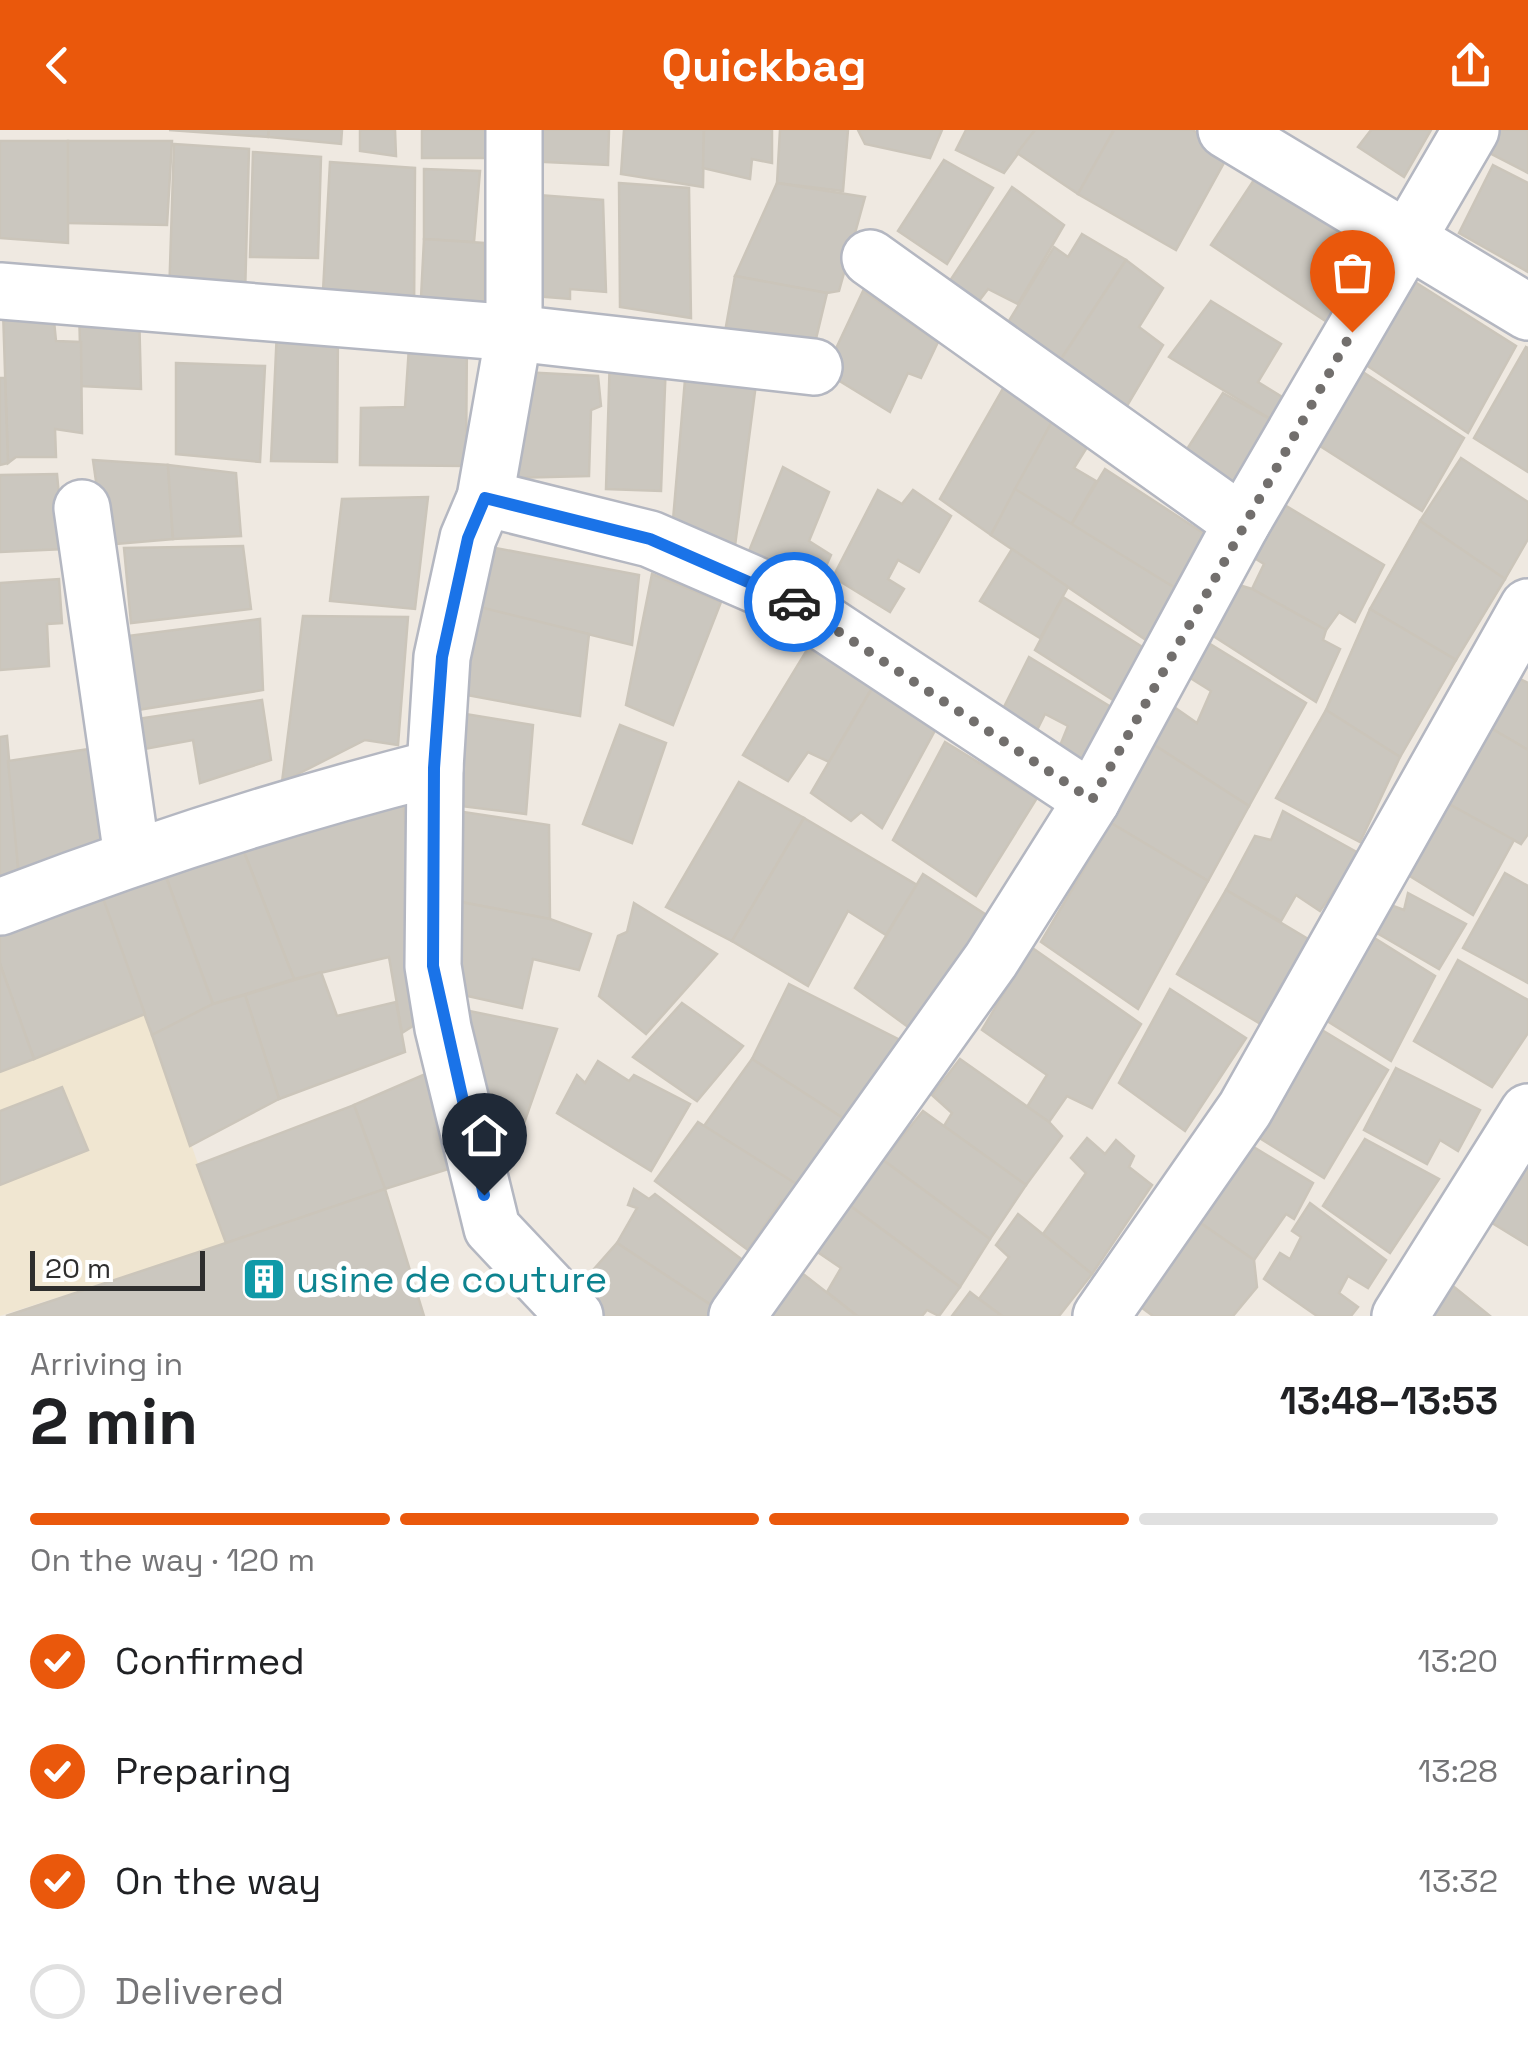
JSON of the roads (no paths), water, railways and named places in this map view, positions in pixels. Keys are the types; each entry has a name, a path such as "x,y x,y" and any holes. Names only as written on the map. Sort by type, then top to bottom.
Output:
{"street":[{"path":"514,130 514,333 485,498 468,538 442,657 434,768 433,966 443,1028 492,1228 575,1316"},
{"path":"1226,130 1528,312"},
{"path":"737,1316 992,960 1092,800 1242,524 1470,130"},
{"path":"870,258 1242,524"},
{"path":"0,291 514,333 814,367"},
{"path":"485,498 650,539 788,599 1092,800"},
{"path":"82,508 132,856"},
{"path":"1101,1316 1245,1109 1528,607"},
{"path":"0,907 132,856 279,808 434,768"},
{"path":"1400,1316 1528,1112"}],"place":[{"name":"usine de couture","path":"264,1279"}]}
